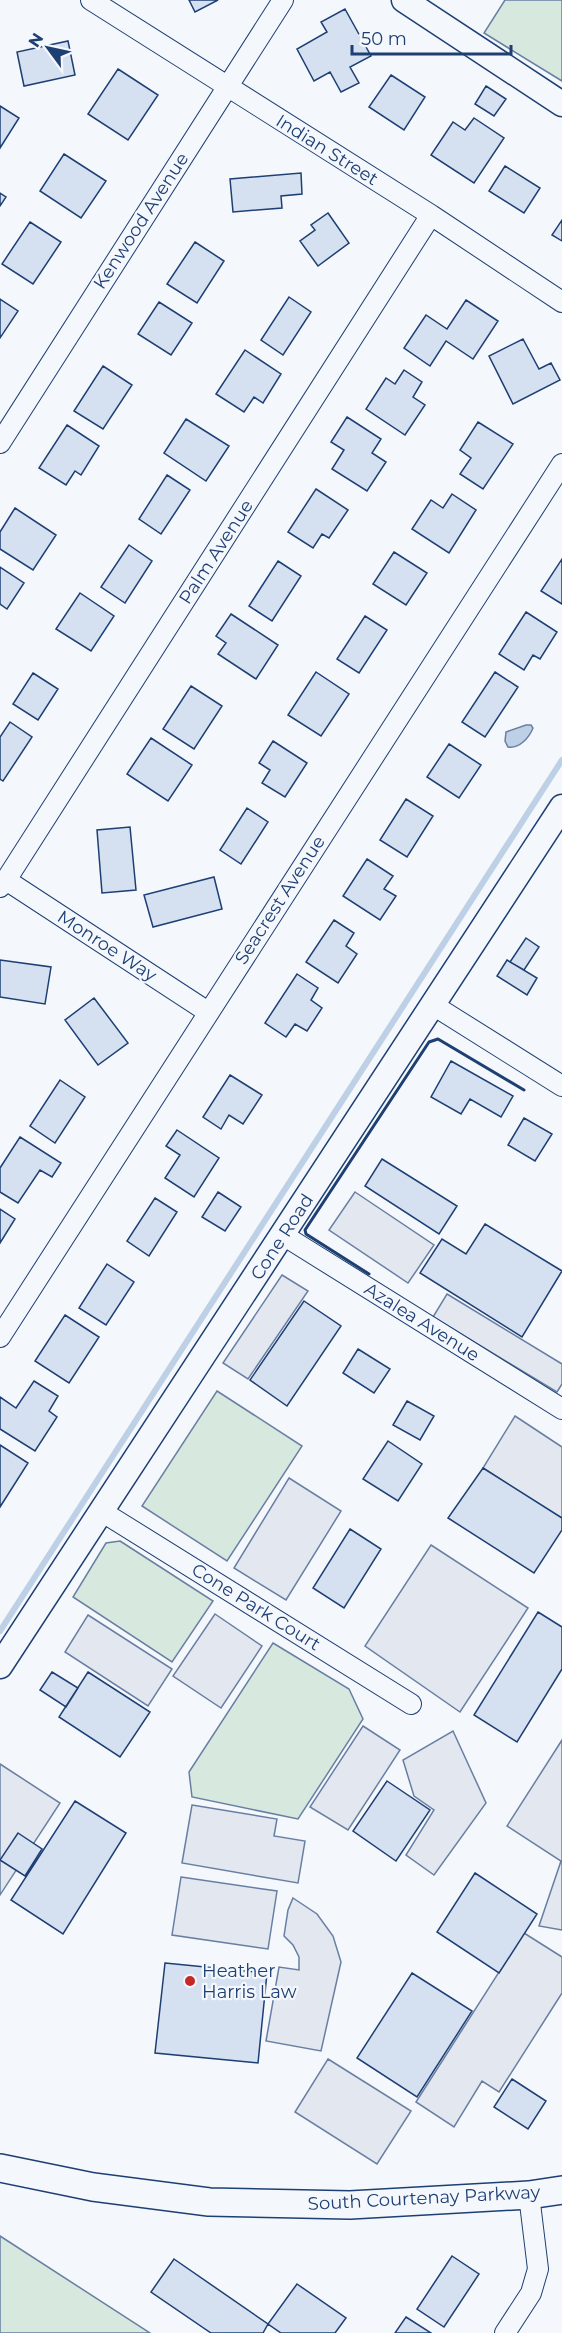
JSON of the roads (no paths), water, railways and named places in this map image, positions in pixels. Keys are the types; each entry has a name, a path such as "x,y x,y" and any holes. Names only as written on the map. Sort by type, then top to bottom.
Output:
{"main road":[{"name":"South Courtenay Parkway","path":"0,2168 93,2187 209,2202 350,2205 529,2195 562,2190"}],"street":[{"name":"Indian Street","path":"91,0 431,215 562,302"},
{"name":"Kenwood Avenue","path":"0,442 283,0"},
{"path":"404,0 562,104"},
{"name":"Palm Avenue","path":"3,884 431,215"},
{"name":"Seacrest Avenue","path":"0,1336 562,464"},
{"name":"Cone Road","path":"0,1666 562,807"},
{"name":"Monroe Way","path":"3,884 208,1012"},
{"path":"434,1005 562,1086"},
{"name":"Azalea Avenue","path":"283,1235 562,1409"},
{"name":"Cone Park Court","path":"101,1511 411,1704"},
{"path":"505,2333 531,2293 538,2269 529,2195"}],"water":[{"path":"531,725 533,728 526,739 520,745 508,747 505,741 506,732"}],"waterway":[{"path":"0,1631 562,760"}],"place":[{"name":"Heather Harris Law","path":"190,1981"}]}
